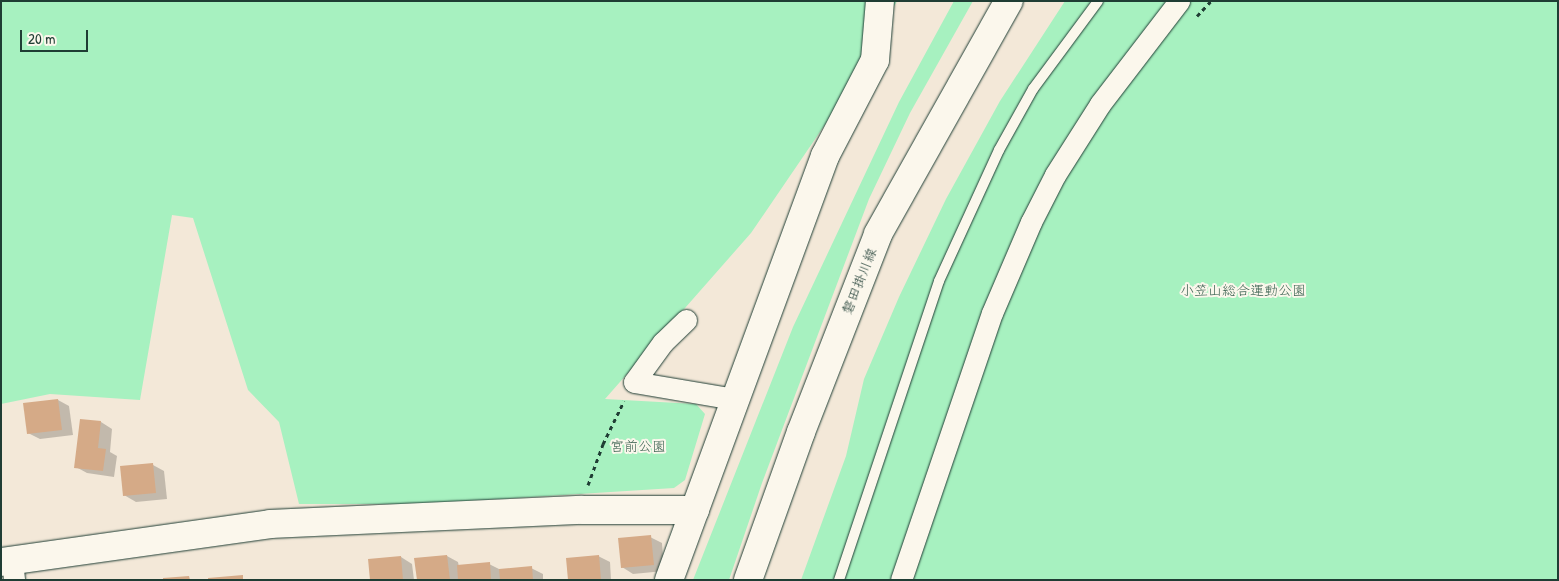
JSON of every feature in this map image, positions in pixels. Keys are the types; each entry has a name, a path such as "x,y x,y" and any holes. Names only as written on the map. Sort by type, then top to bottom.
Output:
{"street":[{"path":"669,580 825,156 875,60 880,1"},
{"name":"磐田掛川線","path":"748,580 801,432 878,234 1009,1"},
{"path":"901,580 992,313 1031,222 1055,175 1100,104 1179,1"},
{"path":"634,382 686,320"},
{"path":"634,382 734,399"},
{"path":"9,567 270,524 582,510 695,510"}],"lane":[{"path":"839,580 939,281 999,150 1034,89 1098,1"}],"path":[{"path":"1196,18 1212,1"},
{"path":"582,510 602,444 634,382"}],"green space":[{"name":"宮前公園","path":"1,1 897,1 839,104 751,233 605,399 696,404 705,414 685,480 674,488 422,504 299,504 279,422 248,390 193,218 172,215 140,400 50,394 1,404"},
{"path":"954,1 973,1 910,113 869,199 762,483 729,580 693,580 793,327 899,102"},
{"name":"小笠山総合運動公園","path":"1065,1 1558,1 1558,580 801,580 846,456 864,379 899,297 946,199 1000,101"}],"building":[{"path":"58,399 62,430 27,434 23,403"},
{"path":"80,419 101,421 98,448 106,449 103,471 74,468"},
{"path":"153,463 156,493 123,496 120,466"},
{"path":"651,535 654,565 621,568 618,538"},
{"path":"447,555 450,580 417,580 414,558"},
{"path":"599,555 601,580 568,580 566,558"},
{"path":"401,556 403,580 370,580 368,559"},
{"path":"490,562 491,580 458,580 457,565"},
{"path":"532,566 533,580 500,580 499,569"},
{"path":"243,575 243,580 208,580 208,578"},
{"path":"189,576 190,580 163,580 163,578"}]}
